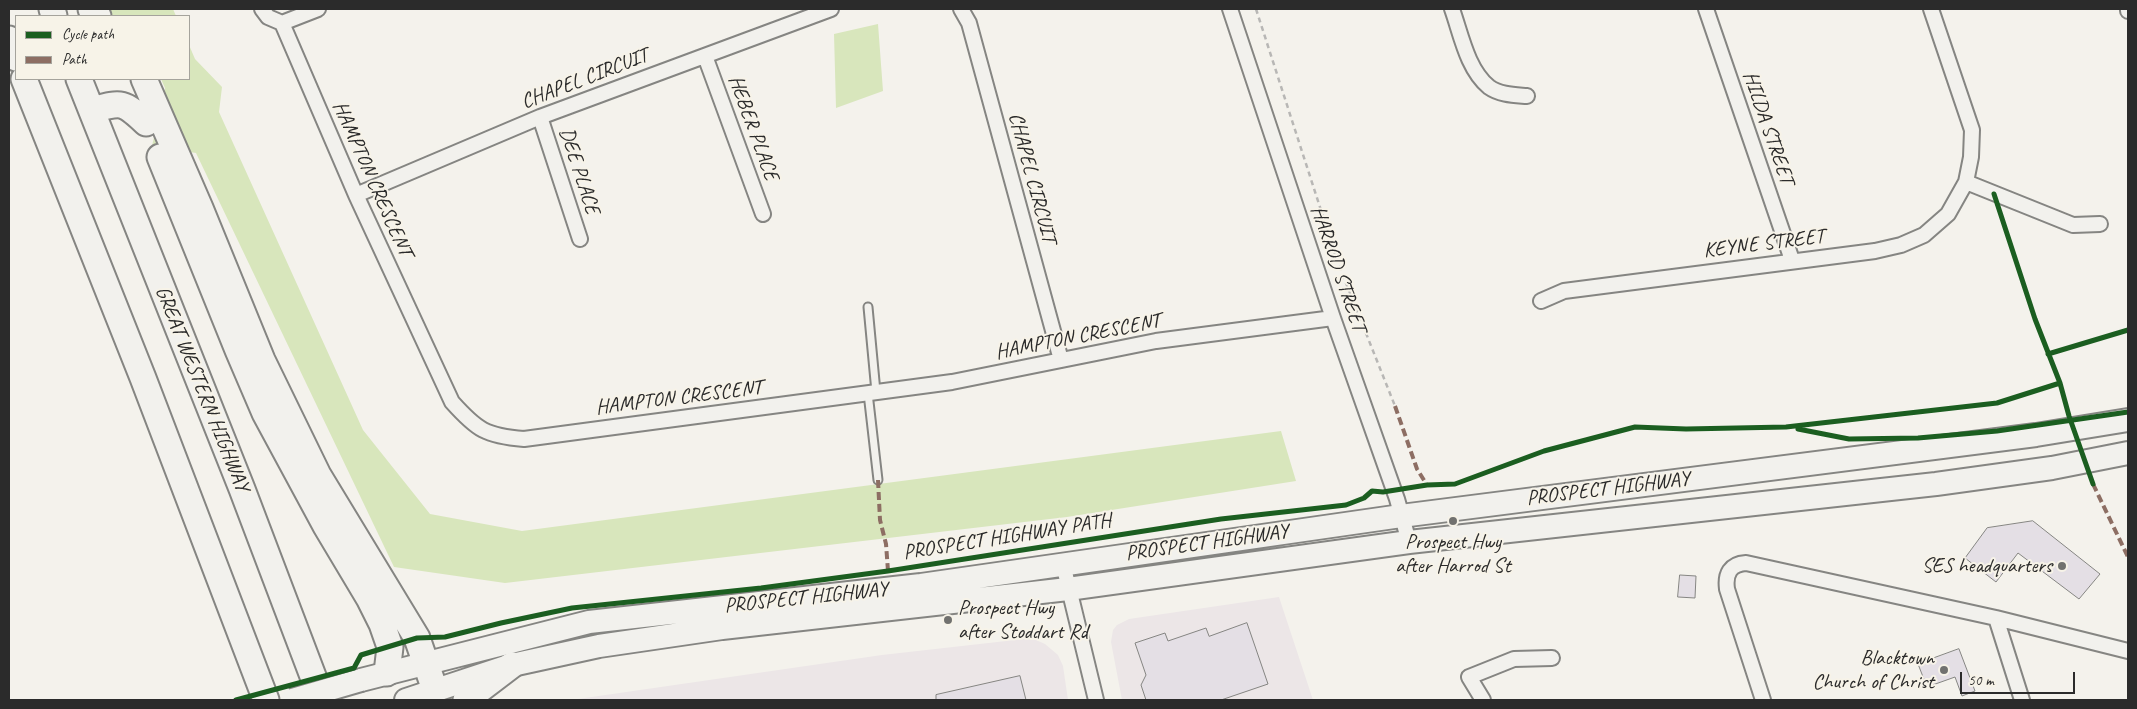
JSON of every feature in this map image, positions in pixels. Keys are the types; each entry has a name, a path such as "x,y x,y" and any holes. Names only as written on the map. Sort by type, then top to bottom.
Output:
{"highway":[{"path":"9,39 15,54"},
{"path":"26,80 147,387 266,700"},
{"name":"GREAT WESTERN HIGHWAY","path":"79,80 245,498 322,700"},
{"path":"130,80 140,95 146,123 265,413 382,624 390,647 387,673"},
{"path":"144,80 200,208 262,360 318,475 417,638 435,690"},
{"path":"92,110 116,104 130,108 146,123"},
{"path":"466,700 512,665"}],"main road":[{"name":"PROSPECT HIGHWAY","path":"292,700 387,673 589,622 921,586 1401,516 2036,435 2128,420"},
{"name":"PROSPECT HIGHWAY","path":"406,700 512,665 600,646 722,628 1068,589 1409,542 1936,484 2052,468 2128,453"}],"street":[{"name":"HAMPTON CRESCENT","path":"262,9 268,16 282,24 356,195 452,402 472,424 500,437 524,439 952,382 1156,341 1333,318"},
{"path":"282,24 318,9"},
{"name":"CHAPEL CIRCUIT","path":"356,195 540,117 831,9"},
{"name":"CHAPEL CIRCUIT","path":"961,9 969,23 1061,360"},
{"name":"HARROD STREET","path":"1230,9 1409,542"},
{"path":"1452,9 1467,54 1476,72 1490,87 1508,94 1528,96"},
{"name":"HILDA STREET","path":"1706,9 1792,260"},
{"name":"KEYNE STREET","path":"1541,301 1564,291 1792,260 1875,251 1901,245 1924,234 1948,214 1966,182 1971,157 1972,130 1931,9"},
{"name":"HEBER PLACE","path":"705,56 763,214"},
{"name":"DEE PLACE","path":"540,117 580,238"},
{"path":"1966,182 2073,225 2100,224"},
{"path":"1763,700 1727,589 1726,580 1729,570 1736,563 1746,563 1996,618 2128,651"},
{"path":"1062,564 1096,700"},
{"path":"1996,618 2022,700"},
{"path":"1483,700 1469,677 1514,659 1552,658"}],"lane":[{"path":"868,307 878,480"}],"path":[{"path":"1256,9 1338,263 1395,406"}],"shaded area":[{"path":"1279,597 1313,700 1122,700 1111,642 1113,630 1117,625 1129,619"},
{"path":"1024,639 1036,640 1045,644 1058,655 1063,666 1068,700 571,700 882,655"}],"green space":[{"path":"108,9 173,9 176,15 110,15"},
{"path":"878,24 883,91 836,108 834,34"},
{"path":"190,47 195,59 222,87 219,112 363,430 430,514 522,531 1281,431 1296,481 1067,517 505,583 394,567 196,153 152,146 165,88 161,80 190,80"}],"building":[{"name":"SES headquarters","path":"2033,521 2100,574 2079,599 2018,553 1996,582 1965,558 1987,528"},
{"path":"1680,575 1696,576 1695,598 1678,597"},
{"path":"1247,623 1268,684 1221,700 1146,700 1141,685 1146,675 1135,643 1165,633 1168,641 1206,628 1209,636"},
{"name":"Blacktown Church of Christ","path":"1959,649 1975,691 1962,696 1955,677 1927,687 1918,664"},
{"path":"1020,676 1026,700 936,700 936,695"}],"marked path":[{"path":"1395,406 1417,469 1427,485"},
{"path":"878,480 880,520 886,544 888,571"},
{"path":"2093,484 2128,557"}],"cycle path":[{"path":"1994,194 2035,319 2060,383 2069,416 2093,484"},
{"path":"2048,354 2128,330"},
{"name":"PROSPECT HIGHWAY PATH","path":"236,700 354,668 361,655 417,638 445,637 572,608 761,588 888,571 1221,519 1346,505 1364,498 1372,491 1383,492 1427,485 1455,484 1544,451 1635,427 1686,429 1786,427 1997,403 2060,383"},
{"path":"1798,429 1849,439 1918,438 1997,431 2128,412"}],"place":[{"name":"Prospect Hwy after Harrod St","path":"1453,521"},
{"name":"SES headquarters","path":"2062,566"},
{"name":"Prospect Hwy after Stoddart Rd","path":"948,620"},
{"name":"Blacktown Church of Christ","path":"1944,670"}]}
